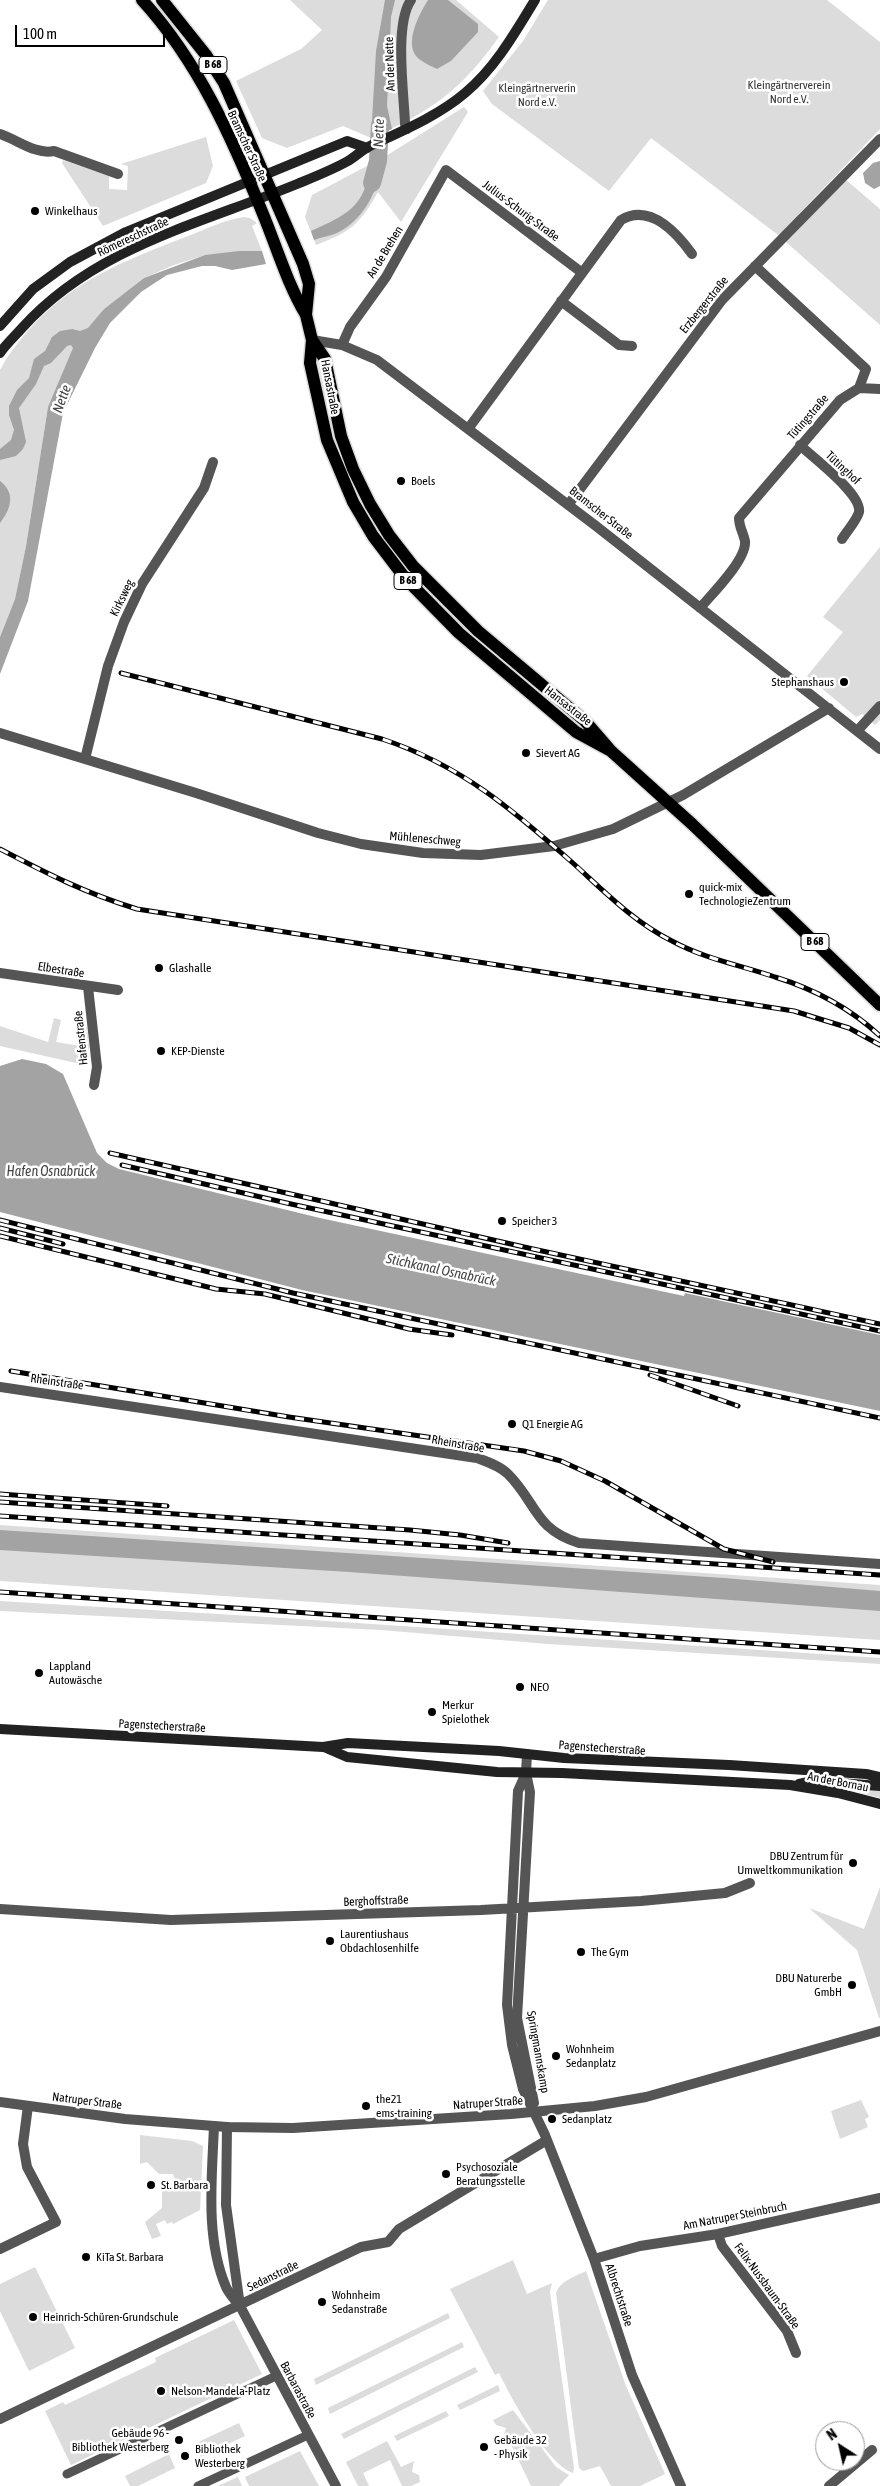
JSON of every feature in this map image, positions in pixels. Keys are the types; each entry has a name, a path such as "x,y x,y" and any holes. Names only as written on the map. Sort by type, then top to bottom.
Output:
{"main road":[{"name":"Bramscher Straße","path":"142,0 180,45 201,81 257,199 291,290 306,315 312,340"},
{"name":"Römereschstraße","path":"0,353 36,313 67,286 122,252 273,193 348,161 369,147 407,129 451,103 473,86 502,52 536,0"},
{"name":"Bramscher Straße","path":"165,1 224,83 273,193 309,284 306,315"},
{"name":"Römereschstraße","path":"0,326 33,289 70,262 126,232 249,183 347,141 369,147"},
{"name":"Hansastraße","path":"312,340 325,359 341,436 353,469 370,504 389,535 413,566 443,598 585,721 611,751 669,802 880,1005"},
{"name":"Pagenstecherstraße","path":"0,1729 323,1747 348,1743 527,1754 591,1760 729,1765 866,1774"},
{"name":"Pagenstecherstraße","path":"323,1747 347,1757 497,1772 790,1785"},
{"name":"An der Bornau","path":"866,1774 880,1776"},
{"path":"790,1785 813,1781 880,1786"},
{"name":"An der Bornau","path":"790,1785 838,1793 880,1804"}],"street":[{"name":"An der Nette","path":"407,129 405,124 401,26 406,6 411,0"},
{"path":"0,134 14,138 44,153 54,152 118,174"},
{"name":"Erzbergerstraße","path":"568,504 707,320 755,266 880,139"},
{"name":"Julius-Schurig-Straße","path":"446,170 581,272"},
{"name":"An de Brehen","path":"342,345 350,327 386,277 446,170"},
{"path":"468,430 581,272 616,226 627,217 643,214 652,217 679,237 692,254"},
{"path":"755,266 866,369 859,388 880,389"},
{"path":"561,301 618,345 632,346"},
{"name":"Bramscher Straße","path":"312,340 342,345 377,360 568,504 858,730 880,750"},
{"name":"Tütingstraße","path":"700,608 743,555 745,541 739,528 740,518 840,400 859,388"},
{"name":"Tütinghof","path":"800,446 850,490 858,501 859,512 842,539"},
{"name":"Kirksweg","path":"85,759 108,666 124,622 142,584 204,488 213,462"},
{"path":"858,730 880,706"},
{"name":"Mühleneschweg","path":"0,733 318,833 361,844 423,854 481,855 557,846 613,829 669,802 829,708"},
{"name":"Elbestraße","path":"0,973 118,990"},
{"name":"Hafenstraße","path":"88,987 97,1067 94,1085"},
{"name":"Rheinstraße","path":"0,1387 477,1458 492,1463 507,1473 546,1526 560,1536 579,1543 880,1564"},
{"name":"Springmannskamp","path":"527,1754 526,1773 518,1791 517,2018 535,2112"},
{"name":"Berghoffstraße","path":"0,1909 171,1920 518,1908 641,1901 725,1893 750,1883"},
{"name":"Natruper Straße","path":"0,2102 125,2119 227,2127 293,2128 535,2112 595,2106 646,2097 880,2031"},
{"path":"0,2249 56,2222 27,2167 23,2144 28,2106"},
{"name":"Albrechtstraße","path":"535,2112 594,2259 630,2368 681,2486"},
{"name":"Barbarastraße","path":"214,2126 212,2190 214,2235 226,2289 240,2306 336,2486"},
{"name":"Barbarastraße","path":"227,2127 226,2205 240,2306"},
{"name":"Sedanstraße","path":"0,2418 240,2306 361,2247 388,2242 399,2229 547,2140"},
{"name":"Am Natruper Steinbruch","path":"594,2259 640,2246 718,2234 880,2198"},
{"name":"Felix-Nussbaum-Straße","path":"718,2234 722,2246 787,2331 796,2353"},
{"path":"67,2474 276,2376"},
{"path":"198,2486 308,2434"},
{"path":"829,2486 872,2450"}],"green space":[{"path":"290,0 456,0 499,37 458,85 428,109 411,119 371,138 343,126 287,148 262,138 236,81 301,49 322,30"},
{"name":"Kleingärtnerverein Nord e.V.","path":"548,0 827,0 880,42 880,129 799,214 807,220 845,179 880,209 880,325 778,235 651,138 609,191 492,104 483,91 523,41"},
{"path":"464,107 468,112 401,222 378,192 360,220 353,226 316,245 305,217 312,195 386,156"},
{"path":"206,137 213,166 206,183 103,226 62,163 63,160 109,176 109,189 127,190 128,166 121,164"},
{"path":"244,217 250,218 257,223 252,226 262,251 205,255 174,265 144,278 104,309 48,407 26,546 15,599 0,637 0,370 5,361 42,316 83,284 105,271 155,249 220,223"},
{"path":"880,547 880,720 875,725 862,714 856,717 807,676 843,632 823,617"},
{"path":"54,1018 61,1020 56,1042 86,1047 85,1027 87,1027 89,1047 85,1065 0,1046 0,1026 48,1042"},
{"path":"0,1525 880,1585 880,1640 0,1581"},
{"path":"0,1601 880,1658 880,1664 548,1644 381,1630 0,1611"},
{"path":"845,1787 880,1789 880,1798 844,1789"},
{"path":"880,1887 879,2018 857,1950 809,1908 864,1929"},
{"path":"861,2100 869,2117 865,2119 868,2127 840,2139 831,2111"},
{"path":"140,2135 192,2141 203,2146 200,2210 173,2224 172,2222 167,2224 165,2220 156,2224 161,2236 152,2239 145,2222 162,2208 162,2189 175,2180 173,2174 159,2174 147,2162 140,2164"},
{"path":"513,2260 527,2294 552,2283 550,2292 574,2468 573,2473 563,2467 541,2444 512,2398 499,2373 495,2375 450,2289"},
{"path":"35,2267 75,2348 29,2371 0,2311 0,2284"},
{"path":"586,2271 626,2386 665,2474 640,2486 611,2486 600,2466 583,2471 579,2468 556,2293 565,2282"},
{"path":"448,2313 450,2318 316,2385 314,2379"},
{"name":"Nelson-Mandela-Platz","path":"234,2320 262,2374 71,2465 45,2411 63,2402 65,2405 156,2362 155,2358"},
{"path":"462,2342 464,2347 330,2414 328,2408"},
{"path":"475,2367 478,2372 344,2439 341,2434"},
{"path":"498,2385 500,2391 460,2410 457,2405"},
{"path":"513,2410 556,2467 569,2475 559,2486 531,2486 507,2436 504,2434 506,2428 496,2425 493,2420"},
{"path":"446,2411 449,2416 397,2441 394,2436"},
{"path":"239,2423 245,2436 201,2457 194,2444"},
{"path":"387,2441 401,2467 414,2461 412,2472 419,2475 420,2482 411,2486 402,2486 390,2460 363,2473 369,2486 358,2486 346,2462"},
{"path":"300,2451 319,2486 249,2486 245,2477"},
{"path":"169,2454 175,2468 138,2486 130,2486 125,2476"},
{"path":"238,2477 242,2486 218,2486"}],"water":[{"path":"385,0 395,0 391,17 387,106 392,129 371,138 376,51"},
{"path":"428,0 448,0 478,24 478,32 451,61 437,69 419,59 414,53 412,46 414,29"},
{"path":"386,156 375,190 364,210 347,227 337,233 314,240 311,231 343,215 352,208 364,191 369,165"},
{"path":"880,161 880,186 874,189 865,183 863,173 873,163"},
{"path":"239,251 262,251 266,264 232,270 215,266 202,266 167,275 141,292 110,323 95,348 63,413 28,601 0,674 0,637 15,599 26,546 48,407 73,348 71,345 67,346 51,363 44,366 36,384 19,408 26,442 23,449 16,456 0,460 0,449 11,440 14,430 9,415 9,406 17,390 29,378 34,359 45,351 52,337 60,331 72,329 80,331 88,328 104,309 144,278 205,255"},
{"path":"0,481 8,491 10,501 7,512 0,523"},
{"name":"Hafen Osnabrück","path":"22,1059 46,1064 63,1074 97,1153 107,1163 119,1169 320,1218 684,1296 685,1293 880,1335 880,1411 302,1290 0,1212 0,1066"},
{"path":"0,1530 724,1578 880,1591 880,1611 349,1572 0,1550"}],"waterway":[{"name":"Nette","path":"372,183 378,161 380,125"}],"railway":[{"path":"121,673 382,739 437,762 485,791 529,825 620,906 645,925 697,953 804,987 844,1008 880,1036"},
{"path":"0,849 67,882 137,909 794,1011 849,1028 880,1045"},
{"path":"110,1153 533,1249 880,1324"},
{"path":"122,1165 291,1204 880,1331"},
{"path":"0,1220 293,1293 880,1418"},
{"path":"0,1228 63,1244"},
{"path":"0,1236 216,1289 265,1294 409,1329 452,1335"},
{"path":"11,1371 289,1417 524,1451 561,1461 605,1481 724,1549 773,1562"},
{"path":"650,1375 738,1406"},
{"path":"0,1494 167,1506"},
{"path":"0,1502 410,1530 460,1535 508,1543"},
{"path":"0,1516 880,1575"},
{"path":"0,1592 880,1652"}],"place":[{"name":"Winkelhaus","path":"35,211"},
{"name":"Boels","path":"401,481"},
{"name":"Stephanshaus","path":"844,682"},
{"name":"Sievert AG","path":"526,753"},
{"name":"quick-mix TechnologieZentrum","path":"689,894"},
{"name":"Glashalle","path":"159,968"},
{"name":"KEP-Dienste","path":"161,1051"},
{"name":"Speicher 3","path":"502,1221"},
{"name":"Q1 Energie AG","path":"512,1424"},
{"name":"Lappland Autowäsche","path":"39,1673"},
{"name":"NEO","path":"520,1687"},
{"name":"Merkur Spielothek","path":"432,1712"},
{"name":"DBU Zentrum für Umweltkommunikation","path":"853,1863"},
{"name":"Laurentiushaus Obdachlosenhilfe","path":"330,1941"},
{"name":"The Gym","path":"581,1952"},
{"name":"DBU Naturerbe GmbH","path":"852,1985"},
{"name":"Wohnheim Sedanplatz","path":"556,2056"},
{"name":"the21 ems-training","path":"366,2106"},
{"name":"Sedanplatz","path":"552,2119"},
{"name":"Psychosoziale Beratungsstelle","path":"446,2174"},
{"name":"St. Barbara","path":"151,2185"},
{"name":"KiTa St. Barbara","path":"86,2257"},
{"name":"Wohnheim Sedanstraße","path":"322,2302"},
{"name":"Heinrich-Schüren-Grundschule","path":"33,2317"},
{"name":"Nelson-Mandela-Platz","path":"161,2391"},
{"name":"Gebäude 96 - Bibliothek Westerberg","path":"179,2440"},
{"name":"Gebäude 32 - Physik","path":"484,2447"},
{"name":"Bibliothek Westerberg","path":"185,2456"}],"park label":[{"name":"Kleingärtnerverin Nord e.V.","path":"537,95"}],"water label":[{"name":"Stichkanal Osnabrück","path":"441,1270"}]}
